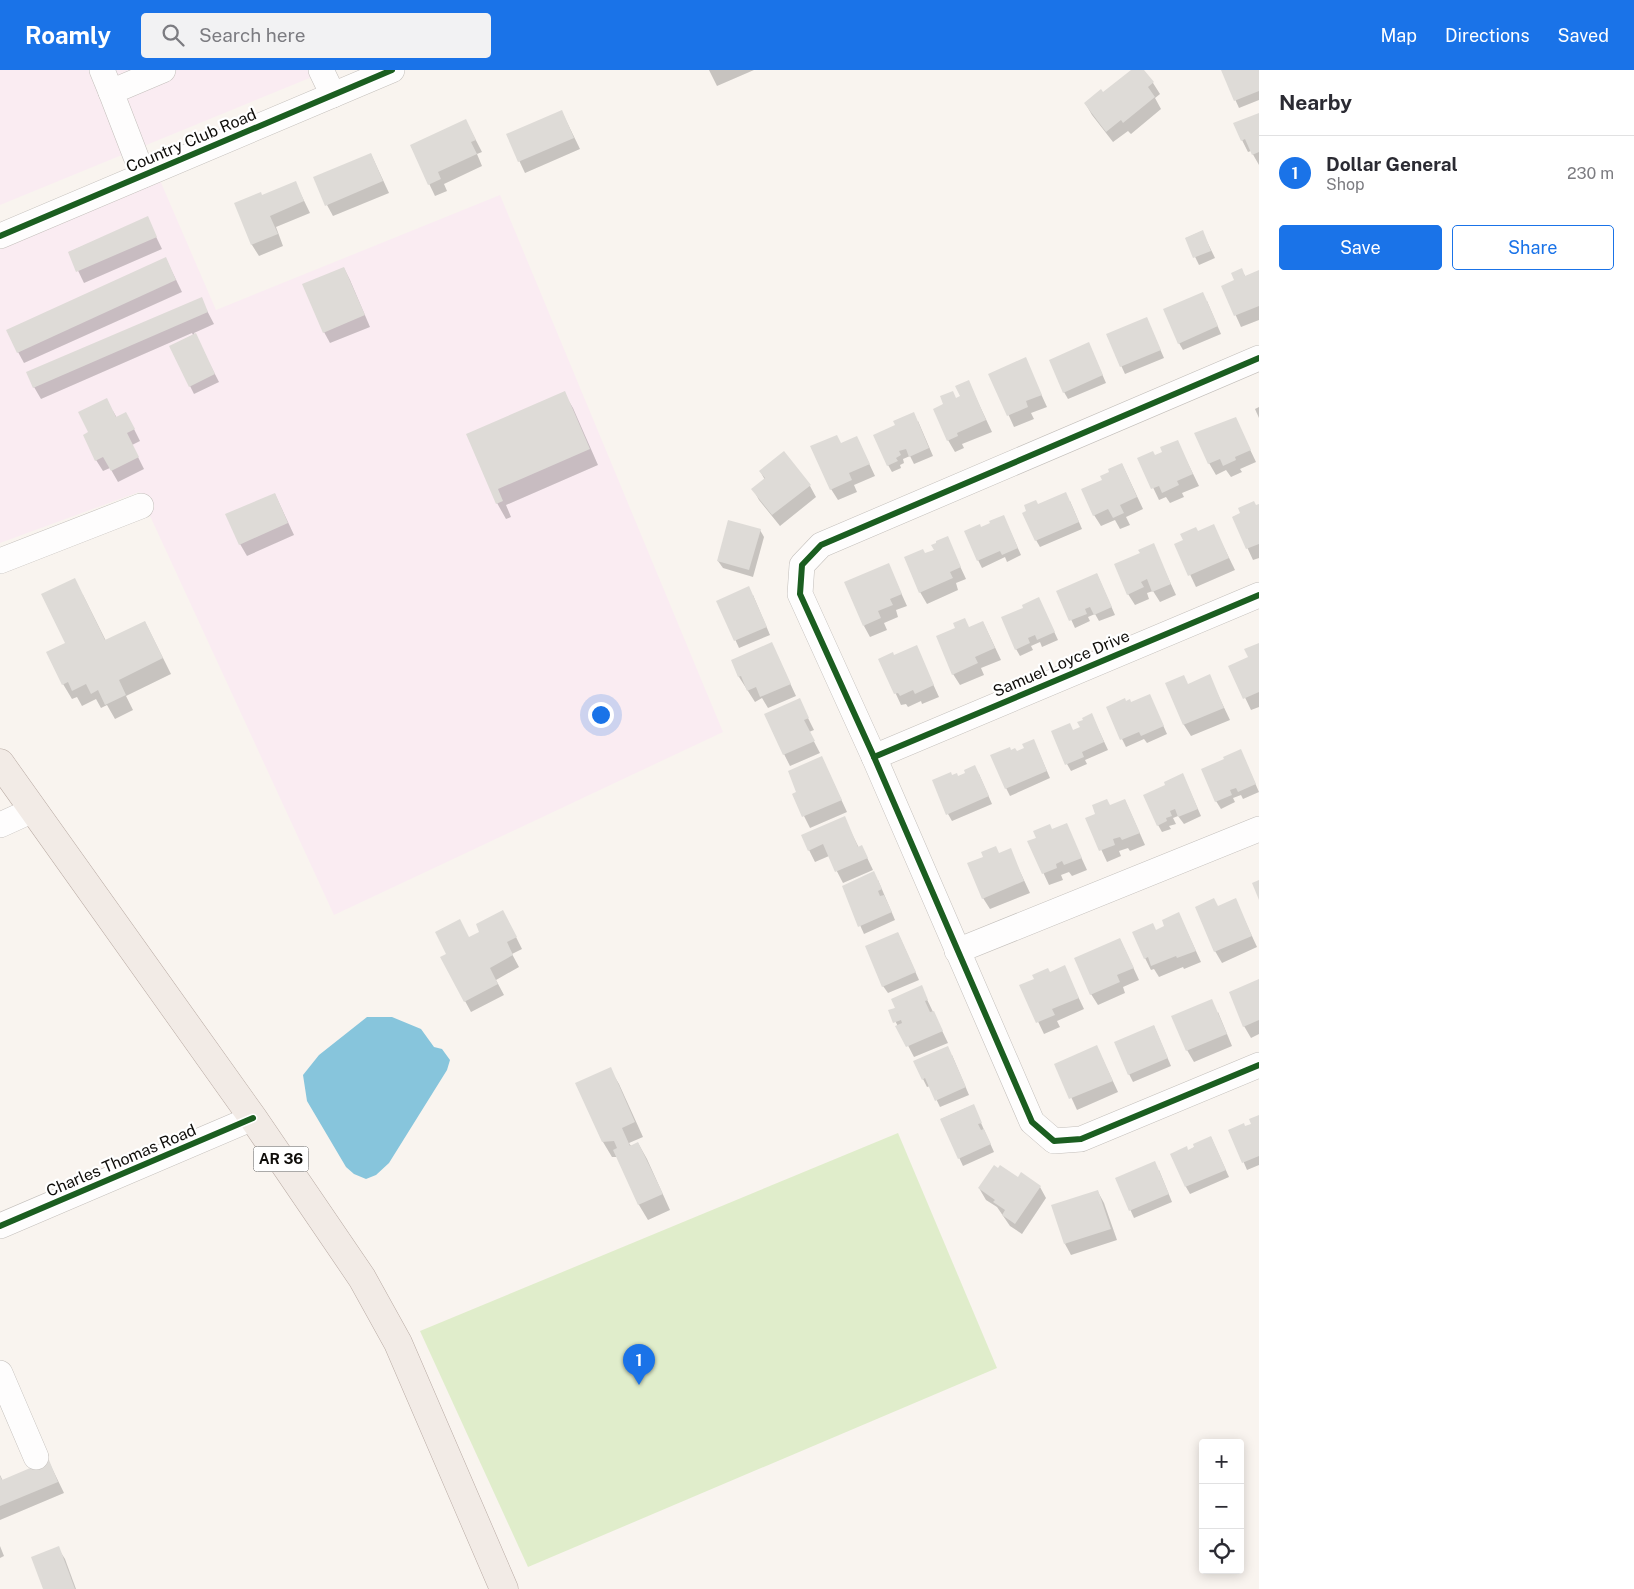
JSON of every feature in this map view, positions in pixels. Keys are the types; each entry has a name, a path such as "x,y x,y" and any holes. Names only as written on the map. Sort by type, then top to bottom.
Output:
{"main road":[{"name":"AR 36","path":"0,762 253,1118 362,1278 398,1343 504,1589"}],"street":[{"path":"144,175 107,81 163,70"},
{"path":"321,70 332,95"},
{"name":"Country Club Road","path":"0,236 392,70"},
{"path":"1259,358 821,545 802,565 800,594 874,757 1032,1122 1054,1141 1081,1138 1259,1065"},
{"path":"0,561 140,506"},
{"name":"Samuel Loyce Drive","path":"874,757 1259,595"},
{"path":"0,825 33,810"},
{"path":"957,951 1259,829"},
{"name":"Charles Thomas Road","path":"0,1226 253,1118"},
{"path":"0,1373 36,1458"}],"shaded area":[{"path":"0,70 329,70 0,205"},
{"path":"159,178 216,310 500,195 723,732 334,915 139,492 0,543 0,246"}],"green space":[{"path":"898,1133 997,1368 528,1567 420,1331"}],"water":[{"path":"367,1017 392,1017 421,1029 434,1047 442,1049 450,1060 447,1070 389,1163 376,1175 366,1179 354,1174 346,1167 307,1101 303,1075 319,1055"}],"building":[{"path":"1131,70 1144,70 1154,82 1148,87 1155,97 1123,123 1121,120 1106,132 1084,103 1101,89 1103,92"},
{"path":"1221,70 1259,70 1259,91 1234,101"},
{"path":"562,110 574,138 518,162 506,134"},
{"path":"1259,113 1259,152 1252,155 1245,139 1241,141 1233,123"},
{"path":"466,119 476,140 471,142 477,154 438,172 441,179 428,185 410,145"},
{"path":"371,153 383,181 325,206 313,177"},
{"path":"296,181 304,201 270,216 278,234 251,245 234,203 261,192 262,195"},
{"path":"148,216 157,237 76,272 68,252"},
{"path":"1203,230 1211,251 1193,258 1185,238"},
{"path":"166,257 176,280 17,353 6,330"},
{"path":"344,267 365,315 323,333 302,284"},
{"path":"1242,268 1245,276 1259,270 1259,306 1234,316 1221,286 1234,280 1231,273"},
{"path":"1203,292 1218,326 1178,344 1163,309"},
{"path":"202,297 208,312 33,388 26,372"},
{"path":"1147,317 1161,350 1120,367 1106,334"},
{"path":"196,333 215,374 189,387 169,346"},
{"path":"1089,342 1103,375 1063,393 1049,360"},
{"path":"1026,357 1042,395 1026,401 1028,407 1007,416 988,374"},
{"path":"969,380 986,420 957,433 958,436 947,441 933,409 943,404 940,396 953,391 956,398 960,396 955,386"},
{"path":"565,391 590,449 498,489 503,501 496,504 466,434"},
{"path":"107,398 116,417 126,412 135,429 127,433 139,457 111,471 103,457 95,461 83,435 88,432 78,412"},
{"path":"914,412 929,448 909,457 906,449 899,451 901,455 896,458 898,461 887,466 873,435 895,425 893,421"},
{"path":"1236,417 1251,450 1235,457 1236,460 1223,466 1220,459 1208,464 1194,433"},
{"path":"837,435 841,443 857,436 870,464 849,473 852,480 830,490 810,446"},
{"path":"1178,440 1193,474 1177,481 1179,485 1162,493 1159,486 1151,489 1137,458 1153,451 1155,455 1162,452 1160,447"},
{"path":"784,451 811,485 772,515 751,489 765,478 759,471"},
{"path":"1122,463 1137,497 1120,505 1124,513 1113,518 1108,509 1093,516 1081,489 1102,480 1100,476 1109,472 1108,469"},
{"path":"1066,492 1079,522 1035,541 1022,513 1026,511 1024,505 1036,500 1038,504"},
{"path":"275,493 288,523 239,545 225,514"},
{"path":"1254,501 1256,505 1259,504 1259,544 1246,549 1232,517 1240,513 1238,508"},
{"path":"1004,515 1018,548 1002,555 1000,551 977,561 964,531 980,524 981,527 990,523 989,521"},
{"path":"728,520 761,529 749,570 717,561"},
{"path":"1214,524 1229,558 1188,576 1174,544 1183,540 1180,534 1196,527 1198,531"},
{"path":"948,536 961,567 950,572 953,578 919,593 904,557 923,549 925,553 934,550 931,545"},
{"path":"1154,543 1171,584 1152,592 1147,579 1141,582 1144,587 1127,595 1114,564 1140,553 1138,550"},
{"path":"889,563 902,594 890,599 893,605 878,611 881,618 863,626 844,582"},
{"path":"1097,573 1112,607 1094,615 1090,607 1085,609 1087,614 1069,621 1056,591"},
{"path":"75,578 105,640 145,621 163,658 119,680 126,695 105,705 98,690 91,694 86,684 72,691 68,682 62,685 46,652 65,643 41,594"},
{"path":"749,586 767,627 734,641 716,601"},
{"path":"1039,597 1055,632 1037,640 1035,635 1028,638 1030,643 1015,650 1001,617 1023,608 1022,605"},
{"path":"965,618 969,627 983,621 995,648 975,657 978,663 952,675 936,636 955,628 953,623"},
{"path":"772,642 791,684 760,697 756,687 747,691 741,676 738,677 731,660"},
{"path":"1259,643 1259,692 1243,699 1228,666 1248,657 1244,649"},
{"path":"917,645 934,685 915,694 913,690 900,696 898,693 894,694 878,659 893,652 894,655"},
{"path":"1210,674 1224,708 1183,725 1165,683 1184,675 1188,684"},
{"path":"1150,694 1164,726 1141,736 1139,732 1120,740 1106,707 1125,698 1126,701 1130,699 1131,702"},
{"path":"800,698 809,718 804,720 815,741 783,755 764,714"},
{"path":"1092,713 1104,742 1082,752 1084,757 1065,765 1051,731 1070,723 1073,730 1080,727 1077,722"},
{"path":"1034,739 1047,771 1005,789 990,755 1010,747 1011,750 1015,748 1017,751 1024,748 1022,744"},
{"path":"1241,749 1256,784 1238,792 1236,788 1230,790 1232,795 1215,802 1201,769"},
{"path":"822,756 842,800 802,817 792,794 796,792 788,771"},
{"path":"975,765 989,796 946,815 932,780 951,772 952,775 957,773 958,776 965,773 964,770"},
{"path":"1183,773 1198,809 1178,817 1175,809 1170,811 1172,816 1166,818 1167,821 1157,826 1143,795 1165,785 1164,782"},
{"path":"1107,799 1110,805 1125,799 1140,833 1122,840 1120,837 1113,839 1115,845 1099,851 1085,818 1095,814 1092,805"},
{"path":"845,816 858,847 862,845 868,858 835,872 823,844 808,851 801,835"},
{"path":"1067,823 1082,858 1064,865 1062,861 1056,864 1057,868 1042,874 1027,841 1036,838 1033,831 1050,824 1052,829"},
{"path":"996,846 999,853 1011,848 1024,881 982,899 967,863 983,857 981,852"},
{"path":"874,871 882,889 878,891 880,896 884,895 892,912 858,927 842,886"},
{"path":"1259,880 1259,900 1252,883"},
{"path":"1214,898 1218,906 1236,898 1252,936 1214,952 1195,907"},
{"path":"503,910 517,937 507,942 513,955 490,968 498,984 464,1002 440,957 446,954 435,932 460,919 469,937 479,932 476,924"},
{"path":"1179,912 1196,951 1177,958 1176,956 1151,966 1148,957 1144,959 1132,932 1153,923 1156,930 1164,926 1162,920"},
{"path":"898,932 916,972 882,987 865,946"},
{"path":"1120,938 1134,968 1117,975 1120,982 1090,995 1074,958"},
{"path":"1065,965 1079,998 1052,1009 1055,1015 1036,1023 1019,985 1034,979 1032,975 1048,968 1050,972"},
{"path":"1259,979 1259,1020 1243,1027 1229,992"},
{"path":"922,985 928,1000 925,1001 930,1012 934,1011 943,1031 906,1047 895,1026 902,1023 901,1020 893,1023 888,1010 895,1008 891,999"},
{"path":"1212,999 1227,1034 1186,1051 1171,1016"},
{"path":"1154,1025 1168,1058 1128,1075 1114,1042"},
{"path":"1097,1045 1113,1081 1069,1099 1054,1064"},
{"path":"948,1046 966,1087 935,1101 925,1078 922,1080 913,1061"},
{"path":"611,1067 635,1122 622,1128 630,1146 638,1142 663,1194 638,1205 613,1150 617,1148 614,1141 602,1142 575,1083"},
{"path":"974,1104 982,1123 978,1124 981,1130 984,1129 991,1144 958,1159 940,1119"},
{"path":"1259,1115 1259,1156 1242,1163 1228,1130 1244,1123 1245,1126 1251,1124 1249,1119"},
{"path":"1211,1136 1226,1170 1185,1187 1170,1154 1187,1146 1188,1150 1194,1147 1193,1144"},
{"path":"1155,1161 1169,1194 1129,1211 1115,1178"},
{"path":"994,1165 998,1168 1000,1165 1018,1177 1021,1172 1041,1186 1015,1224 1002,1215 1005,1210 993,1202 995,1200 978,1188"},
{"path":"1098,1190 1111,1229 1064,1244 1051,1205"},
{"path":"49,1460 58,1482 0,1506 0,1476 2,1480"},
{"path":"59,1546 75,1589 43,1589 31,1557"}],"cycle path":[{"path":"0,236 392,70"},
{"path":"1259,358 821,545 802,565 800,594 874,757 1032,1122 1054,1141 1081,1139 1259,1065"},
{"path":"874,757 1259,595"},
{"path":"0,1226 253,1118"}],"place":[{"name":"Dollar General","path":"639,1385"}]}
